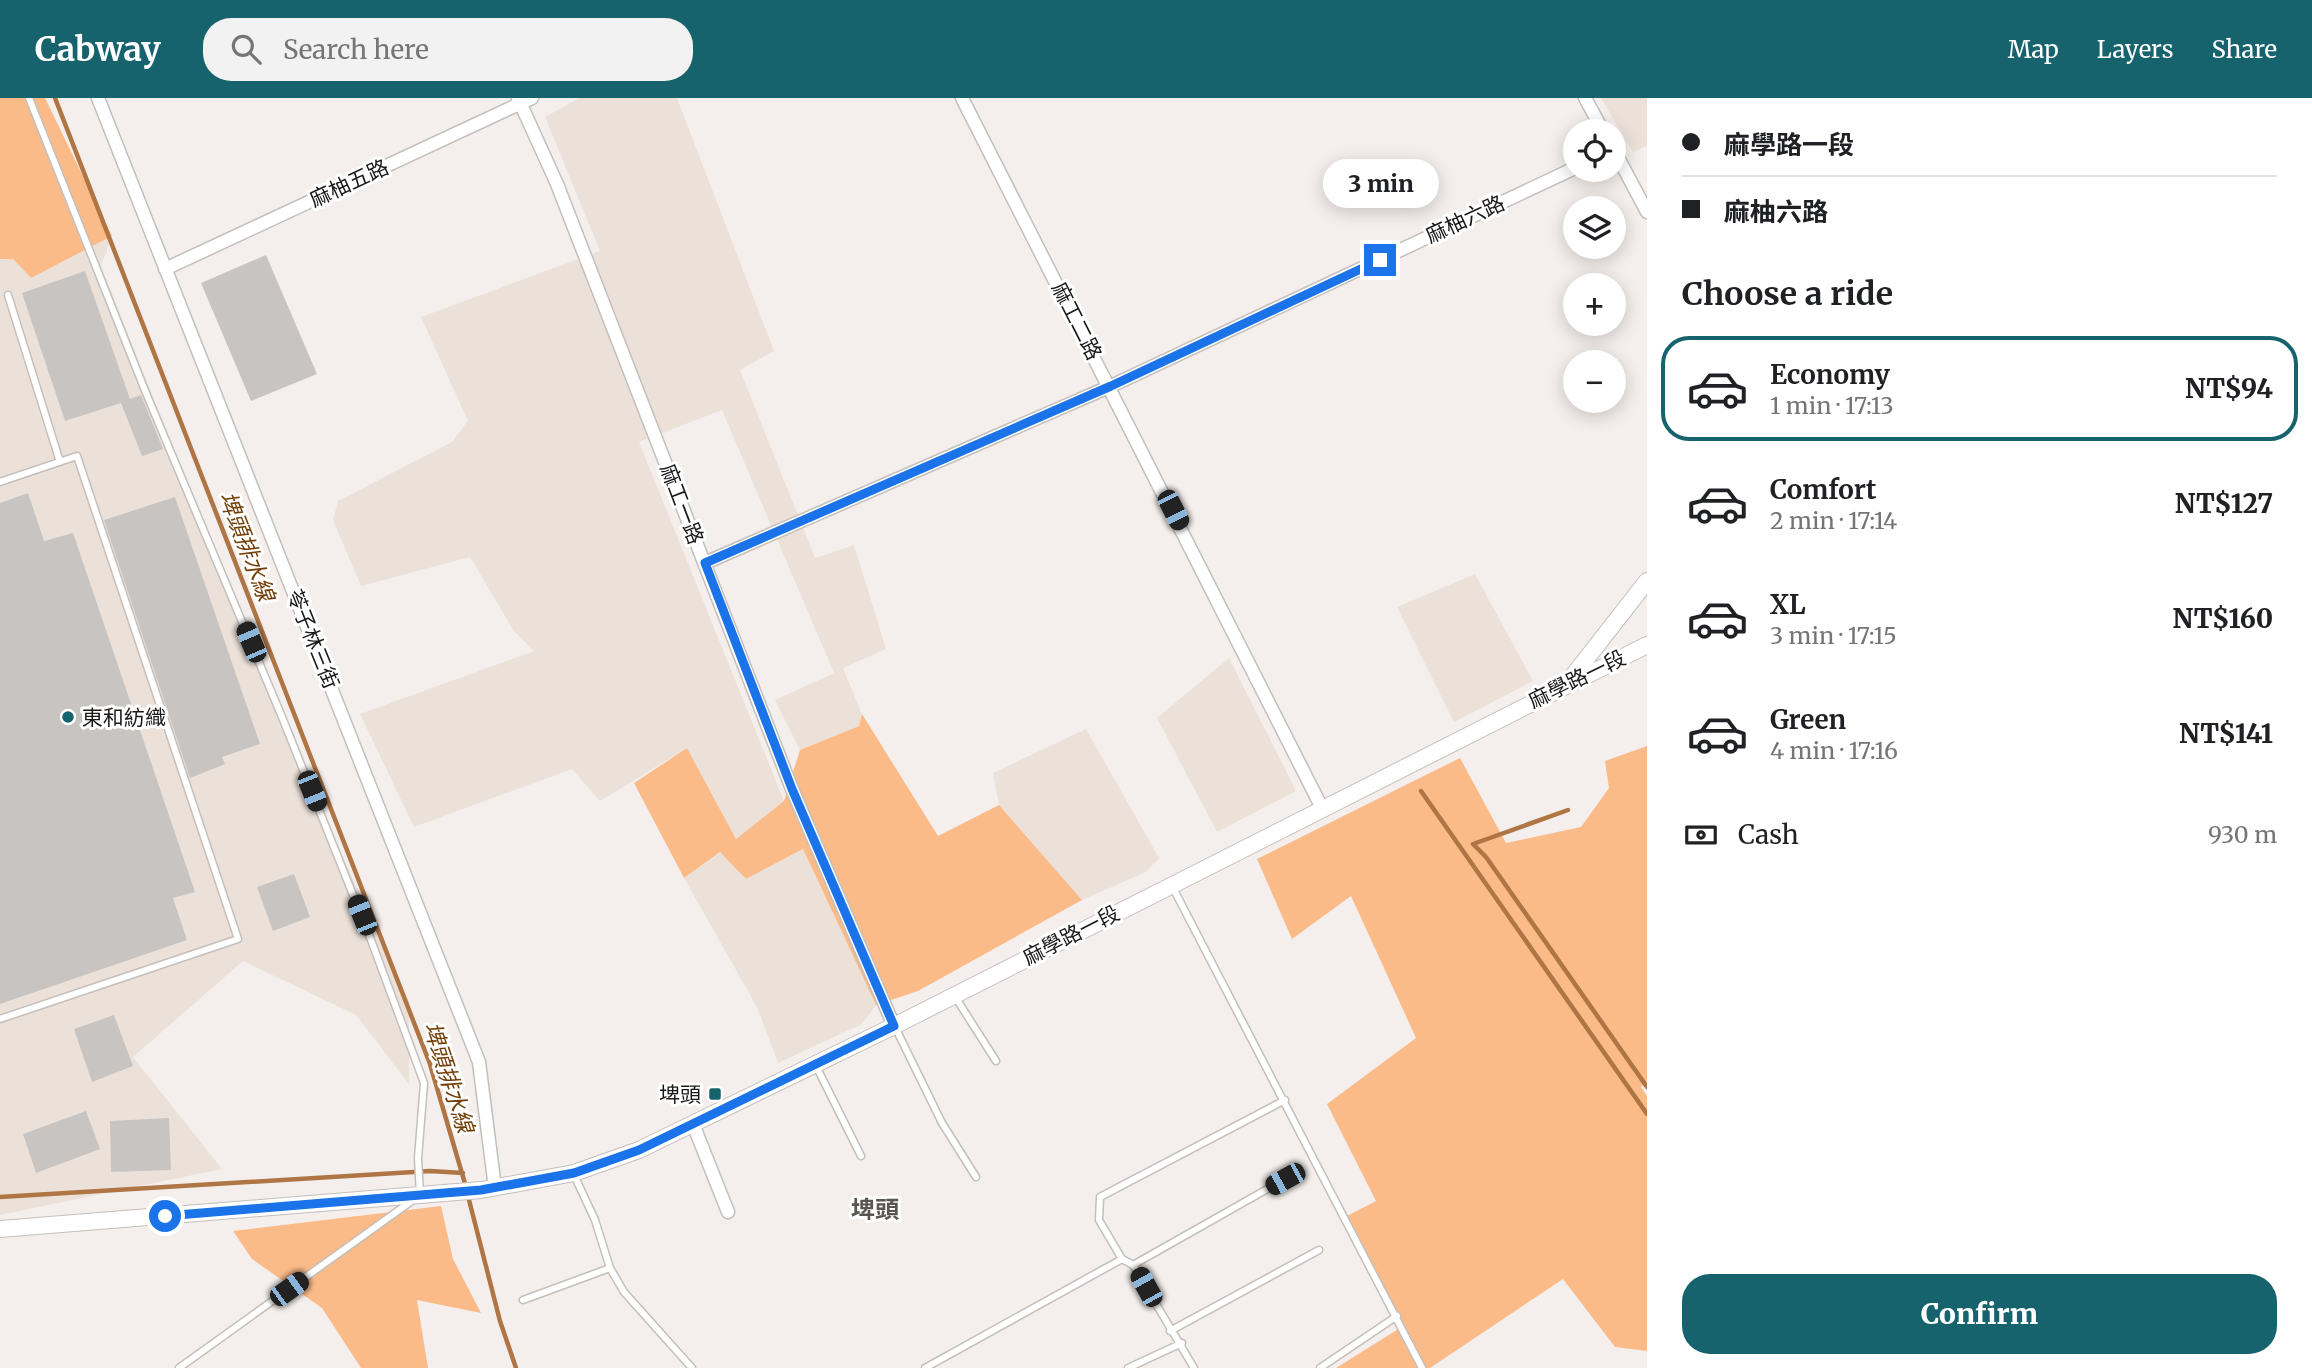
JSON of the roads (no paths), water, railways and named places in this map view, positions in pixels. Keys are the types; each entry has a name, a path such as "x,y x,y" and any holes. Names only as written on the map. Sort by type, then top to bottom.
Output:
{"main road":[{"path":"1567,684 1647,581"},
{"name":"麻學路一段","path":"420,1195 488,1189 574,1173 639,1150 894,1026 1647,645"},
{"path":"0,1228 420,1195"}],"street":[{"name":"苓子林三街","path":"97,98 479,1062 488,1189"},
{"name":"麻工二路","path":"962,98 1111,386 1322,808"},
{"path":"1585,98 1597,119"},
{"name":"麻柚五路","path":"165,269 524,100"},
{"name":"麻工一路","path":"524,100 792,789 894,1026"},
{"path":"1626,173 1647,212"},
{"name":"麻柚六路","path":"705,563 1111,386 1563,174"},
{"path":"693,1124 728,1212"}],"lane":[{"path":"29,98 146,393 292,742 424,1083 418,1158 420,1195 179,1368"},
{"path":"8,295 60,462"},
{"path":"0,482 77,456 238,939 0,1019"},
{"path":"1171,884 1286,1100 1422,1368"},
{"path":"954,995 996,1061"},
{"path":"894,1026 942,1123 976,1177"},
{"path":"816,1064 861,1156"},
{"path":"1194,1368 1182,1343 1170,1331 1133,1265 1122,1259 1099,1220 1100,1197 1286,1100"},
{"path":"574,1173 595,1220 610,1268 624,1292 692,1368"},
{"path":"1133,1265 1285,1179"},
{"path":"1170,1331 1320,1250"},
{"path":"925,1368 1122,1259"},
{"path":"523,1300 610,1268"},
{"path":"1320,1368 1397,1316"},
{"path":"1128,1368 1182,1343"}],"waterway":[{"name":"埤頭排水線","path":"55,98 430,1064 466,1187"},
{"path":"1421,791 1647,1114"},
{"path":"1568,810 1473,844 1486,857 1647,1087"},
{"path":"0,1197 430,1171 463,1173"},
{"name":"埤頭排水線","path":"468,1196 500,1321 516,1368"}],"place":[{"name":"東和紡織","path":"68,717"},
{"name":"埤頭","path":"715,1094"}],"district":[{"name":"埤頭","path":"875,1209"}]}
